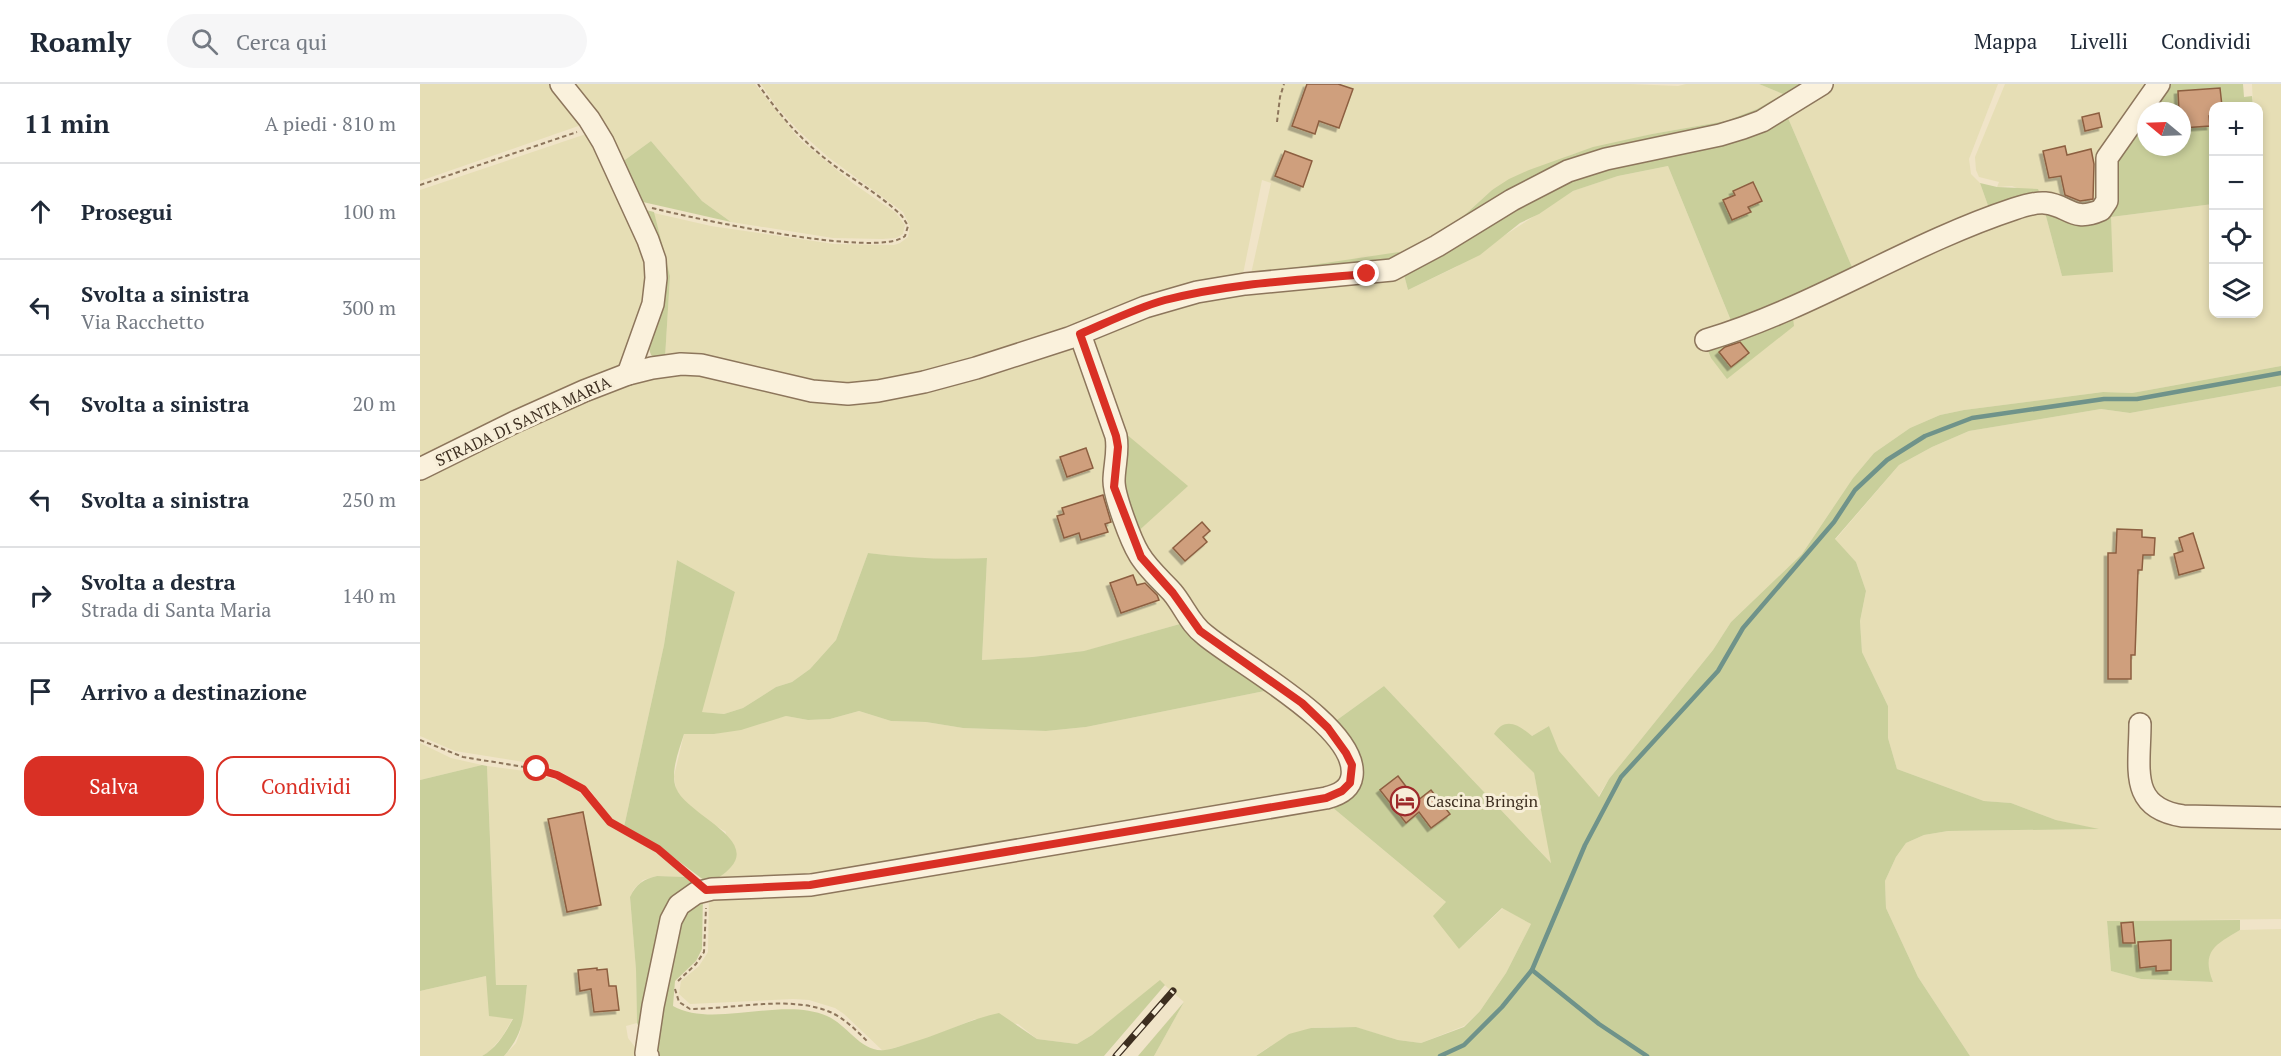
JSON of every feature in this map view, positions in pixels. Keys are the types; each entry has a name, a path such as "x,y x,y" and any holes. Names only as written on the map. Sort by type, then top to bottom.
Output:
{"street":[{"path":"561,84 594,126 652,249 656,278 651,312 628,374"},
{"name":"STRADA DI SANTA MARIA","path":"420,469 551,405 628,374 672,364 701,364 821,393 856,393 904,386 957,374 1080,334 1145,307 1205,291 1396,269 1512,200 1568,171 1611,158 1743,128 1762,121 1822,84"},
{"path":"1706,340 1744,327 1946,234 2015,208 2044,202 2076,215 2101,210 2107,201 2108,158 2159,84"},
{"path":"648,1056 646,1053 651,1017 671,920 683,901 706,890 810,885 1326,798 1345,790 1352,776 1351,762 1333,735 1302,703 1200,631 1173,593 1139,555 1114,487 1118,447 1116,436 1080,334"},
{"path":"2140,724 2141,787 2147,800 2155,807 2183,816 2281,818"}],"path":[{"path":"632,204 710,222 815,238 885,242 904,238 908,226 900,214 825,159 799,136 758,84"},
{"path":"1278,122 1280,97 1284,84"},
{"path":"420,185 594,126"},
{"path":"420,740 463,758 537,769 564,778 590,795 610,822 658,849 706,890 705,949 699,961 677,982 676,994 681,1004 693,1009 790,1004 810,1006 833,1013 867,1041"}],"shaded area":[{"path":"420,84 556,84 587,123 420,181"},
{"path":"566,84 755,84 800,140 854,184 896,213 905,225 903,234 896,238 882,239 833,238 731,222 702,201 651,141 618,165"},
{"path":"761,84 1630,84 1678,86 1686,84 1759,84 1783,94 1757,109 1726,121 1652,134 1573,154 1492,190 1457,222 1398,259 1251,274 1271,183 1262,180 1242,279 1023,348 854,388 665,358 670,276 654,213 711,226 834,244 894,245 908,237 910,226 903,212 828,157 800,132 776,106"},
{"path":"1833,84 1998,84 1969,159 1971,174 1980,183 1991,214 1855,274 1785,111 1821,88"},
{"path":"2005,84 2155,84 2147,102 2137,102 2137,124 2102,201 2069,209 2012,186 1997,187 1999,182 1979,177 1975,157"},
{"path":"2252,84 2281,84 2281,366 2132,393 2103,392 1964,410 1940,415 1910,428 1874,453 1853,478 1802,554 1731,622 1713,650 1609,779 1598,797 1558,751 1549,726 1532,736 1494,734 1534,773 1552,864 1384,686 1330,725 1213,637 1143,555 1119,428 1086,338 1169,305 1403,271 1408,290 1456,267 1573,191 1618,176 1668,166 1734,328 1792,309 2043,205 2062,276 2111,217 2209,205 2209,318 2263,318 2263,102 2253,102"},
{"path":"592,132 651,263 632,350 618,368 420,464 420,190"},
{"path":"1075,346 1109,432 1110,482 1187,622 1085,651 982,660 987,558 954,560 868,553 836,640 810,669 792,682 776,687 743,708 724,714 701,712 735,592 677,560 664,645 624,827 612,819 590,790 563,773 543,765 455,751 420,736 420,474 592,393 688,370 803,398"},
{"path":"2281,386 2281,812 2186,810 2175,809 2160,803 2150,795 2144,780 2145,737 2134,737 2134,776 2143,805 2167,819 2206,823 2281,824 2281,919 2107,921 2111,971 2141,979 2212,982 2207,966 2208,957 2221,941 2240,930 2281,929 2281,1056 1970,1056 1918,977 1886,908 1885,881 1896,857 1906,843 1924,835 1948,831 2096,829 2056,820 2011,803 1984,801 1897,769 1888,738 1888,706 1862,652 1860,621 1866,591 1856,562 1835,540 1899,465 1969,431 2101,409 2130,413"},
{"path":"1275,689 1344,757 1343,787 828,879 713,885 726,832 706,820 684,801 676,789 674,776 684,734 714,734 786,716 808,720 830,719 859,711 891,721 926,722 963,728 1046,731 1086,727"},
{"path":"420,743 451,758 482,765 420,780"},
{"path":"487,766 532,772 570,785 589,801 612,828 658,853 686,877 657,876 643,880 630,897 636,970 637,1023 626,1026 628,1038 642,1056 504,1056 516,1043 520,1032 527,986 496,985"},
{"path":"1326,802 1447,903 1459,949 1503,908 1531,924 1506,973 1480,1011 1464,1026 1421,1043 1398,1040 1355,1027 1311,1028 1267,1048 1256,1056 1154,1056 1184,1002 1160,981 1092,1035 1077,1044 1037,1039 1018,1024 975,1019 929,1038 883,1051 844,1014 835,1008 809,1000 690,1004 679,994 681,981 699,966 708,952 709,893"},
{"path":"486,976 513,1018 502,1037 489,1052 482,1056 420,1056 420,991"}],"green space":[{"path":"1759,84 1809,84 1773,111 1607,155 1399,263 1251,274 1399,252 1398,258 1457,222 1492,190 1529,170 1593,147 1726,121 1757,109 1783,94"},
{"path":"2164,84 2243,84 2244,97 2252,96 2253,102 2209,102 2209,205 2111,217 2110,160 2137,122 2137,156 2191,156 2191,102 2151,102"},
{"path":"1785,111 1855,274 1734,328 1668,166 1618,176 1573,191 1539,214 1520,223 1480,255 1408,290 1403,271 1535,193"},
{"path":"651,141 702,201 731,222 634,200 618,165"},
{"path":"1980,183 1997,187 2038,189 2042,199 1991,214"},
{"path":"2043,205 2071,217 2111,217 2113,272 2062,276"},
{"path":"638,208 654,212 670,276 665,358 657,359 651,355 648,346 652,322"},
{"path":"1792,309 1794,326 1727,379 1711,358 1705,343"},
{"path":"2281,366 2281,386 2130,413 2101,409 1969,431 1899,465 1835,539 1856,562 1866,591 1860,621 1862,652 1888,706 1888,738 1897,769 1984,801 2011,803 2056,820 2099,829 1948,831 1924,835 1906,843 1896,857 1885,881 1886,908 1918,977 1970,1056 1256,1056 1289,1034 1311,1028 1356,1027 1398,1040 1421,1043 1464,1027 1480,1011 1506,973 1531,924 1502,908 1459,949 1433,916 1446,902 1326,802 1351,787 1330,725 1384,686 1551,863 1534,773 1494,734 1498,728 1512,724 1532,736 1549,726 1559,751 1599,797 1609,779 1713,650 1731,622 1802,554 1853,478 1874,453 1910,428 1940,415 1964,410 2103,392 2132,393"},
{"path":"1119,428 1188,486 1134,535 1121,499"},
{"path":"868,553 927,558 987,558 982,660 1084,651 1187,622 1275,689 1086,727 1046,731 963,728 926,722 891,721 859,711 830,719 808,720 786,716 741,730 714,734 684,734 675,768 676,788 682,798 728,836 735,846 737,856 729,870 709,884 656,844 624,827 664,645 677,560 735,592 702,712 724,714 743,708 776,687 792,682 810,669 836,640"},
{"path":"482,765 487,766 496,985 527,985 524,1015 519,1031 504,1056 482,1056 504,1035 513,1019 489,1016 486,976 420,991 420,780"},
{"path":"657,876 686,877 699,888 688,893 645,1043 637,1023 636,970 630,897 641,883"},
{"path":"703,894 702,949 696,961 675,981 673,1006 689,1012 708,1014 790,1009 809,1011 835,1020 862,1043 876,1050 896,1047 999,1013 1037,1039 1077,1044 1092,1035 1160,980 1165,985 1104,1056 653,1056 675,923"},
{"path":"2240,920 2240,930 2217,945 2210,956 2213,982 2141,979 2111,971 2107,921"},
{"path":"1184,1002 1154,1056 1138,1056"}],"building":[{"path":"1307,84 1338,84 1353,89 1339,128 1319,121 1315,134 1292,126"},
{"path":"2220,88 2222,102 2209,102 2209,126 2191,127 2191,102 2179,102 2178,91"},
{"path":"2099,113 2102,127 2085,131 2082,117"},
{"path":"2065,146 2067,155 2091,149 2094,164 2093,199 2080,201 2065,195 2061,176 2049,178 2043,151"},
{"path":"1285,151 1312,161 1303,187 1275,176"},
{"path":"1753,182 1762,201 1748,207 1751,212 1732,220 1723,200 1735,195 1733,191"},
{"path":"1740,342 1749,353 1731,367 1719,352 1725,347"},
{"path":"1086,448 1093,468 1067,477 1060,457"},
{"path":"1103,495 1111,522 1105,524 1108,532 1081,540 1079,533 1064,538 1057,516 1064,514 1062,508"},
{"path":"1202,522 1210,531 1203,537 1207,542 1185,561 1173,548"},
{"path":"2117,529 2142,530 2142,537 2155,538 2154,555 2143,555 2142,570 2138,570 2135,655 2131,655 2131,679 2108,679 2108,553 2116,553"},
{"path":"2193,533 2204,568 2179,575 2174,554 2183,551 2179,538"},
{"path":"1133,575 1137,585 1145,583 1159,600 1121,613 1110,583"},
{"path":"1398,776 1417,801 1431,790 1450,814 1431,828 1419,812 1406,823 1380,790"},
{"path":"583,812 601,905 567,912 548,819"},
{"path":"2133,922 2135,943 2123,943 2121,923"},
{"path":"2171,940 2171,970 2156,971 2156,966 2140,968 2138,942"},
{"path":"597,968 597,970 607,969 609,986 616,986 619,1010 594,1012 591,989 580,991 578,970"}],"waterway":[{"path":"1440,1056 1464,1045 1502,1007 1532,970 1585,845 1621,777 1718,671 1743,628 1834,522 1855,490 1887,460 1925,436 1972,418 2104,399 2137,399 2281,373"},
{"path":"1532,970 1599,1024 1647,1056"}],"railway":[{"path":"1116,1056 1173,991"}],"place":[{"name":"Cascina Bringin","path":"1405,801"}],"route":[{"path":"537,769 557,775 583,789 610,822 658,849 706,890 810,885 1326,798 1340,793 1350,783 1352,765 1328,728 1302,703 1200,631 1173,593 1139,555 1114,487 1118,447 1116,436 1080,334 1145,307 1205,291 1367,274"}]}
